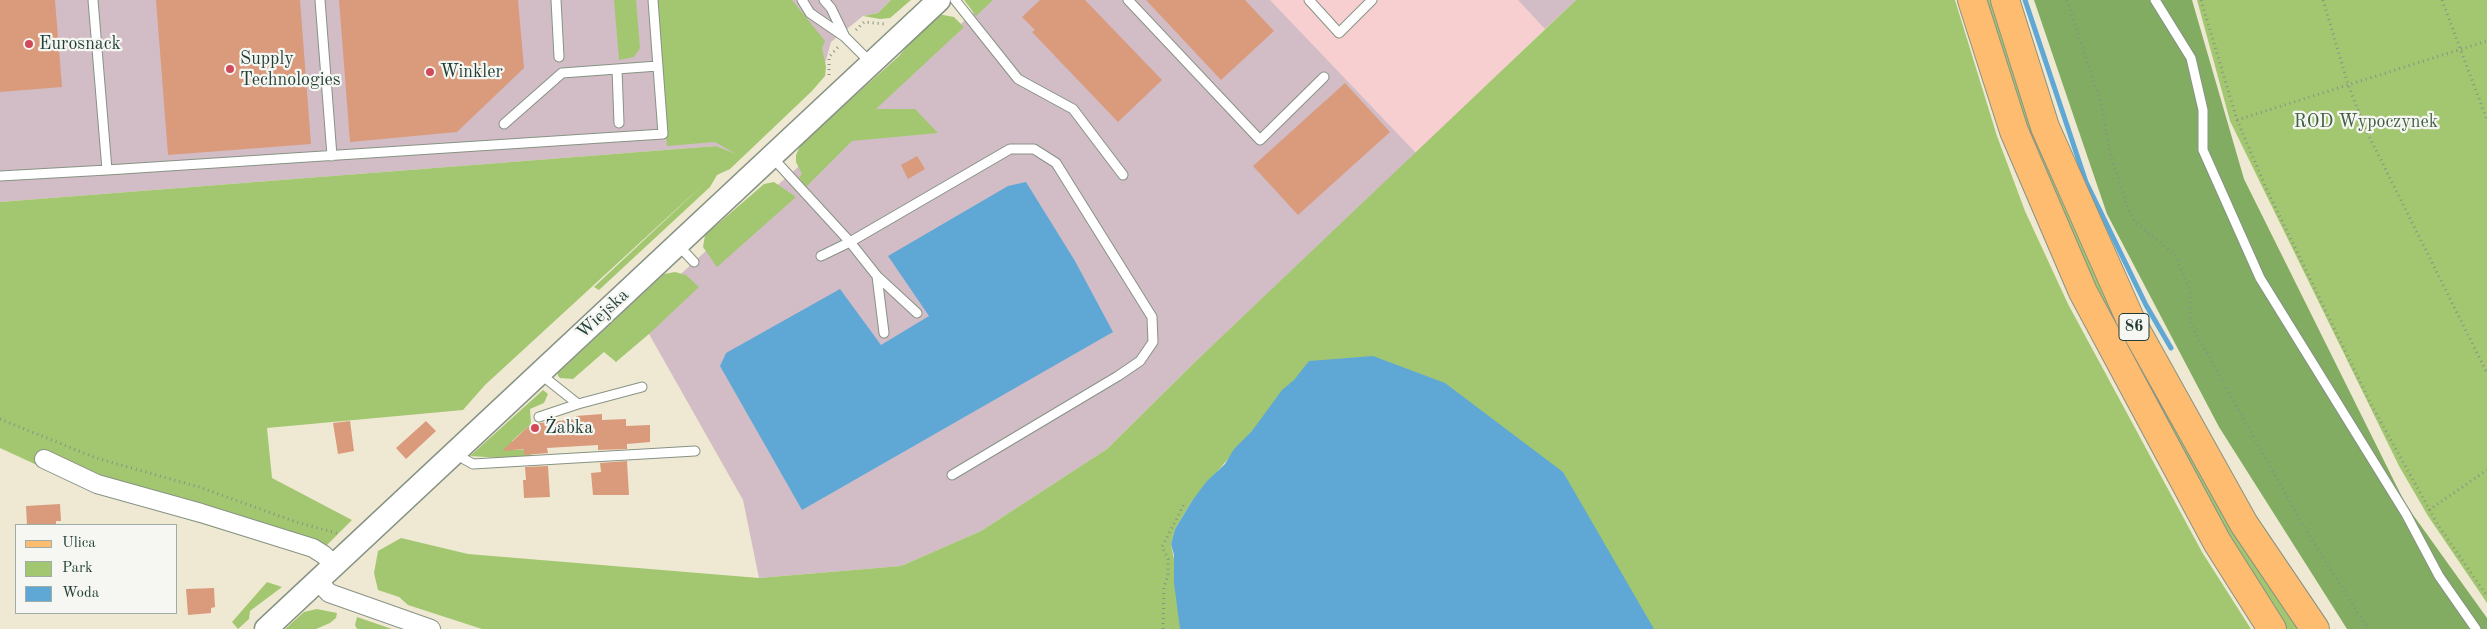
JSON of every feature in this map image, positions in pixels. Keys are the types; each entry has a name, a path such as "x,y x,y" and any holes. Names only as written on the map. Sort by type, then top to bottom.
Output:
{"main road":[{"name":"86","path":"1972,0 2014,132 2082,292 2217,542 2272,629"},
{"name":"86","path":"2005,0 2045,127 2132,323 2244,524 2315,629"}],"street":[{"name":"Wiejska","path":"266,629 939,0"},
{"path":"44,459 97,484 201,513 313,548 324,554 334,565"},
{"path":"318,581 329,593 432,629"}],"lane":[{"path":"93,0 107,170"},
{"path":"320,0 332,156"},
{"path":"556,0 559,57"},
{"path":"0,176 663,134 653,0"},
{"path":"802,0 810,13 845,37 871,64"},
{"path":"824,0 831,8 845,37"},
{"path":"955,0 1018,79 1073,109 1123,175"},
{"path":"1128,0 1260,140 1324,77"},
{"path":"1309,0 1340,33 1372,0"},
{"path":"2155,0 2191,58 2203,110 2203,150 2260,278 2406,514 2439,576 2476,629"},
{"path":"504,124 562,73 658,66"},
{"path":"617,69 619,123"},
{"path":"821,256 850,242 1010,149 1034,149 1056,163 1152,317 1153,342 1140,361 952,475"},
{"path":"772,156 850,242 877,276 917,313"},
{"path":"678,244 694,262"},
{"path":"877,276 884,333"},
{"path":"539,373 578,404"},
{"path":"539,417 578,404 642,387"},
{"path":"456,450 464,459 473,464 695,451"}],"path":[{"path":"2067,0 2101,104 2110,153 2131,215 2134,221 2176,256 2190,291 2190,323 2304,527 2368,629"},
{"path":"2201,0 2237,120 2266,190 2347,354 2429,510 2487,596"},
{"path":"2323,0 2348,84 2364,126 2487,373"},
{"path":"2442,0 2487,120"},
{"path":"2237,120 2487,42"},
{"path":"0,419 96,458 199,487 296,522 345,536"},
{"path":"2429,510 2487,470"},
{"path":"1163,629 1164,587 1168,576 1168,560 1162,547 1184,504"}],"shaded area":[{"path":"0,0 891,0 878,13 863,16 831,42 823,71 735,154 716,146 0,202"},
{"path":"988,0 1270,0 1416,153 1198,359 1107,449 981,531 901,566 759,578 743,500 649,334 632,319 772,190"},
{"path":"1266,0 1520,0 1545,29 1416,153 1390,132"},
{"path":"1518,0 1576,0 1545,29"}],"green space":[{"path":"614,0 636,0 640,48 634,57 619,60"},
{"path":"656,0 792,0 825,41 822,48 826,67 825,76 812,91 730,169 717,175 710,187 599,290 594,287 707,181 485,385 463,410 267,428 272,478 352,520 314,558 91,490 0,448 0,202 716,146 736,154 715,142 667,146"},
{"path":"891,0 911,0 890,18 880,19 863,16 878,13"},
{"path":"964,0 993,0 976,16"},
{"path":"1576,0 1955,0 1997,136 2025,211 2068,304 2202,552 2251,629 1588,629 1252,431 1192,501 1175,529 1171,544 1174,559 1222,629 482,629 408,605 399,597 378,590 374,573 378,551 401,538 468,554 759,578 901,566 981,531 1107,449 1198,359"},
{"path":"1981,0 1991,0 2061,199 2110,305 2301,629 2286,629 2224,536 2051,202"},
{"path":"2034,0 2192,0 2244,179 2406,505 2487,618 2487,629 2347,629 2219,427 2107,214"},
{"name":"ROD Wypoczynek","path":"2197,0 2487,0 2487,603 2428,516 2399,466 2230,121"},
{"path":"938,14 954,17 964,27 876,109 915,109 938,133 852,141 806,187 799,177 802,174 796,162 796,155 801,144 899,56 931,18"},
{"path":"774,182 796,197 717,267 703,247 705,235 764,184"},
{"path":"675,272 686,275 699,287 649,334 616,362 604,352 573,379 560,378 558,376 558,373 664,274"},
{"path":"543,390 548,394 544,403 530,409 531,424 512,441 513,450 531,449 531,456 501,458 470,456"},
{"path":"267,582 282,587 250,611 249,619 238,629 232,622"},
{"path":"317,609 337,613 336,618 316,629 285,629 304,612"},
{"path":"357,617 392,629 357,629 355,625"}],"water":[{"path":"1026,182 1075,261 1113,332 802,510 720,366 726,353 840,289 881,345 929,316 888,256 1008,186"},
{"path":"1373,356 1445,383 1563,472 1654,629 1180,629 1174,583 1174,555 1171,544 1175,529 1192,501 1206,482 1225,464 1234,449 1252,431 1282,390 1294,380 1309,361"}],"building":[{"name":"Eurosnack","path":"0,0 55,0 62,87 0,92"},
{"path":"156,0 300,0 311,144 168,155"},
{"path":"339,0 518,0 524,68 457,132 350,142"},
{"path":"1040,0 1085,0 1162,80 1118,122 1032,32 1035,30 1022,17"},
{"path":"1146,0 1245,0 1274,31 1221,80"},
{"path":"1345,83 1390,132 1298,215 1253,166"},
{"path":"917,156 925,169 908,179 901,165"},
{"path":"602,414 602,420 626,419 626,426 650,425 650,442 627,444 627,449 598,450 598,445 547,448 548,453 524,455 524,449 502,451 531,424 576,419 576,416"},
{"path":"350,421 354,451 338,454 333,423"},
{"path":"426,421 436,431 406,459 396,448"},
{"path":"627,461 629,495 593,495 591,473 601,472 600,463"},
{"path":"548,466 550,497 524,498 523,480 526,480 525,467"},
{"path":"60,504 61,521 56,521 56,524 27,524 26,506"},
{"path":"214,588 215,607 211,608 211,613 188,615 186,589"}],"waterway":[{"path":"2025,0 2086,182 2146,305 2171,348"}],"place":[{"name":"Eurosnack","path":"29,44"},
{"name":"Supply Technologies","path":"230,69"},
{"name":"Winkler","path":"430,72"},
{"name":"Żabka","path":"535,428"}]}
